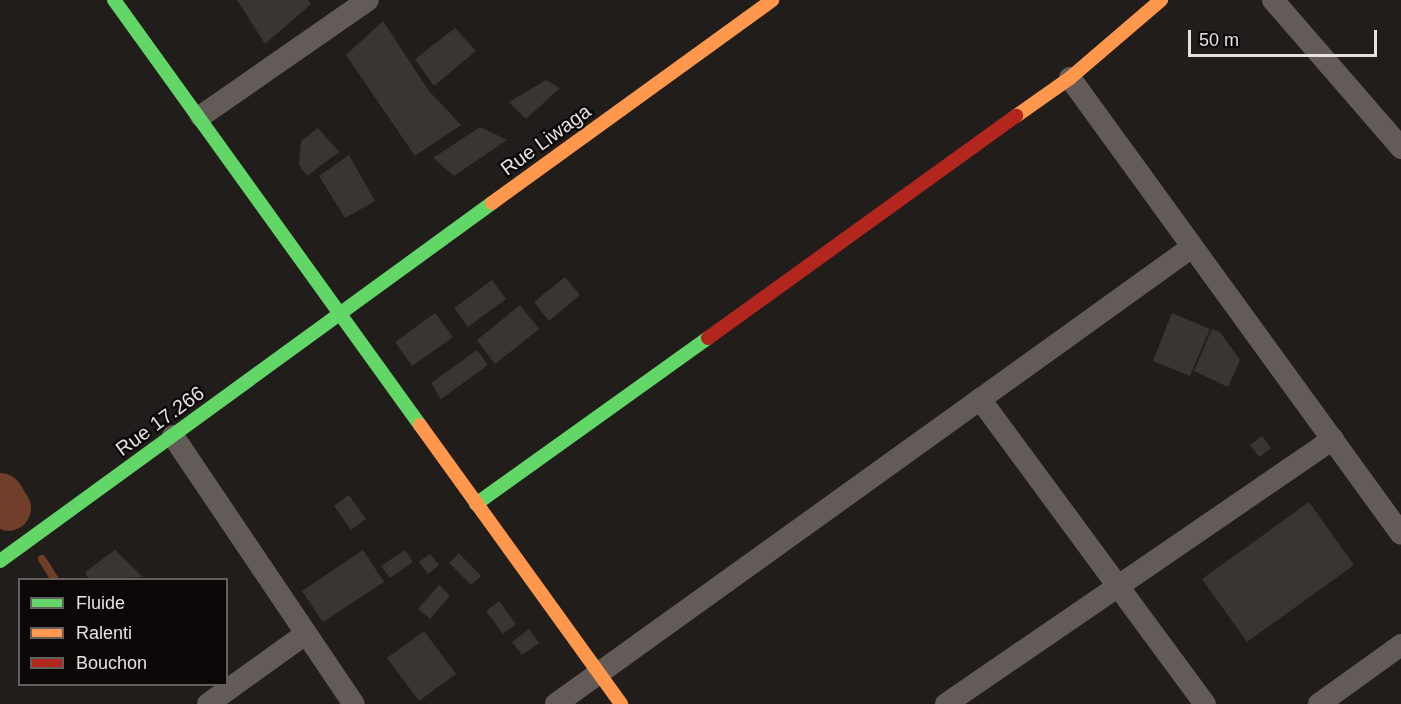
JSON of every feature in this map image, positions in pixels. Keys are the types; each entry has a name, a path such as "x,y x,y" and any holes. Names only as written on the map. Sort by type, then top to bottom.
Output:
{"street":[{"path":"114,0 343,312 374,365 621,704"},
{"path":"201,116 368,0"},
{"name":"Rue Liwaga","path":"343,312 772,0"},
{"path":"476,504 1070,78 1161,0"},
{"path":"1273,0 1401,148"},
{"path":"1070,78 1401,534"},
{"path":"556,704 1192,246"},
{"name":"Rue 17.266","path":"0,561 343,312"},
{"path":"980,399 1205,704"},
{"path":"173,436 304,635 354,704"},
{"path":"946,704 1333,439"},
{"path":"208,704 304,635"},
{"path":"1319,704 1401,645"}],"building":[{"path":"237,0 308,0 311,4 265,44"},
{"path":"383,21 429,91 461,125 415,156 346,55"},
{"path":"455,28 476,51 434,86 415,59"},
{"path":"546,80 560,88 526,119 509,102"},
{"path":"480,127 507,140 454,176 433,158"},
{"path":"318,128 339,152 307,176 299,165 301,141"},
{"path":"349,155 375,201 345,218 319,176"},
{"path":"565,277 580,295 549,321 534,302"},
{"path":"492,280 506,299 468,327 454,308"},
{"path":"520,305 539,329 495,364 477,340"},
{"path":"435,313 453,337 412,366 395,342"},
{"path":"1172,313 1210,329 1190,376 1153,361"},
{"path":"1212,329 1220,332 1240,360 1228,387 1194,371"},
{"path":"477,350 488,365 441,399 431,383"},
{"path":"1262,436 1271,448 1259,457 1250,445"},
{"path":"349,495 366,519 351,530 334,506"},
{"path":"1309,502 1354,565 1247,642 1202,579"},
{"path":"115,550 143,577 88,578 85,572"},
{"path":"363,550 384,582 323,622 302,591"},
{"path":"405,550 413,562 390,578 381,566"},
{"path":"459,553 481,576 471,585 449,563"},
{"path":"430,554 439,565 428,574 419,562"},
{"path":"439,585 450,596 430,619 418,609"},
{"path":"499,601 516,624 503,634 486,611"},
{"path":"529,629 539,643 522,655 512,642"},
{"path":"424,631 456,674 419,701 387,658"}],"waterway":[{"path":"0,495 8,508"},
{"path":"42,559 54,578"}],"traffic: fast":[{"path":"114,0 420,425"},
{"path":"0,561 492,203"},
{"path":"476,504 708,338"}],"traffic: slow":[{"path":"492,203 772,0"},
{"path":"1016,116 1070,78 1161,0"},
{"path":"420,425 621,704"}],"traffic: jam":[{"path":"708,338 1016,116"}]}
